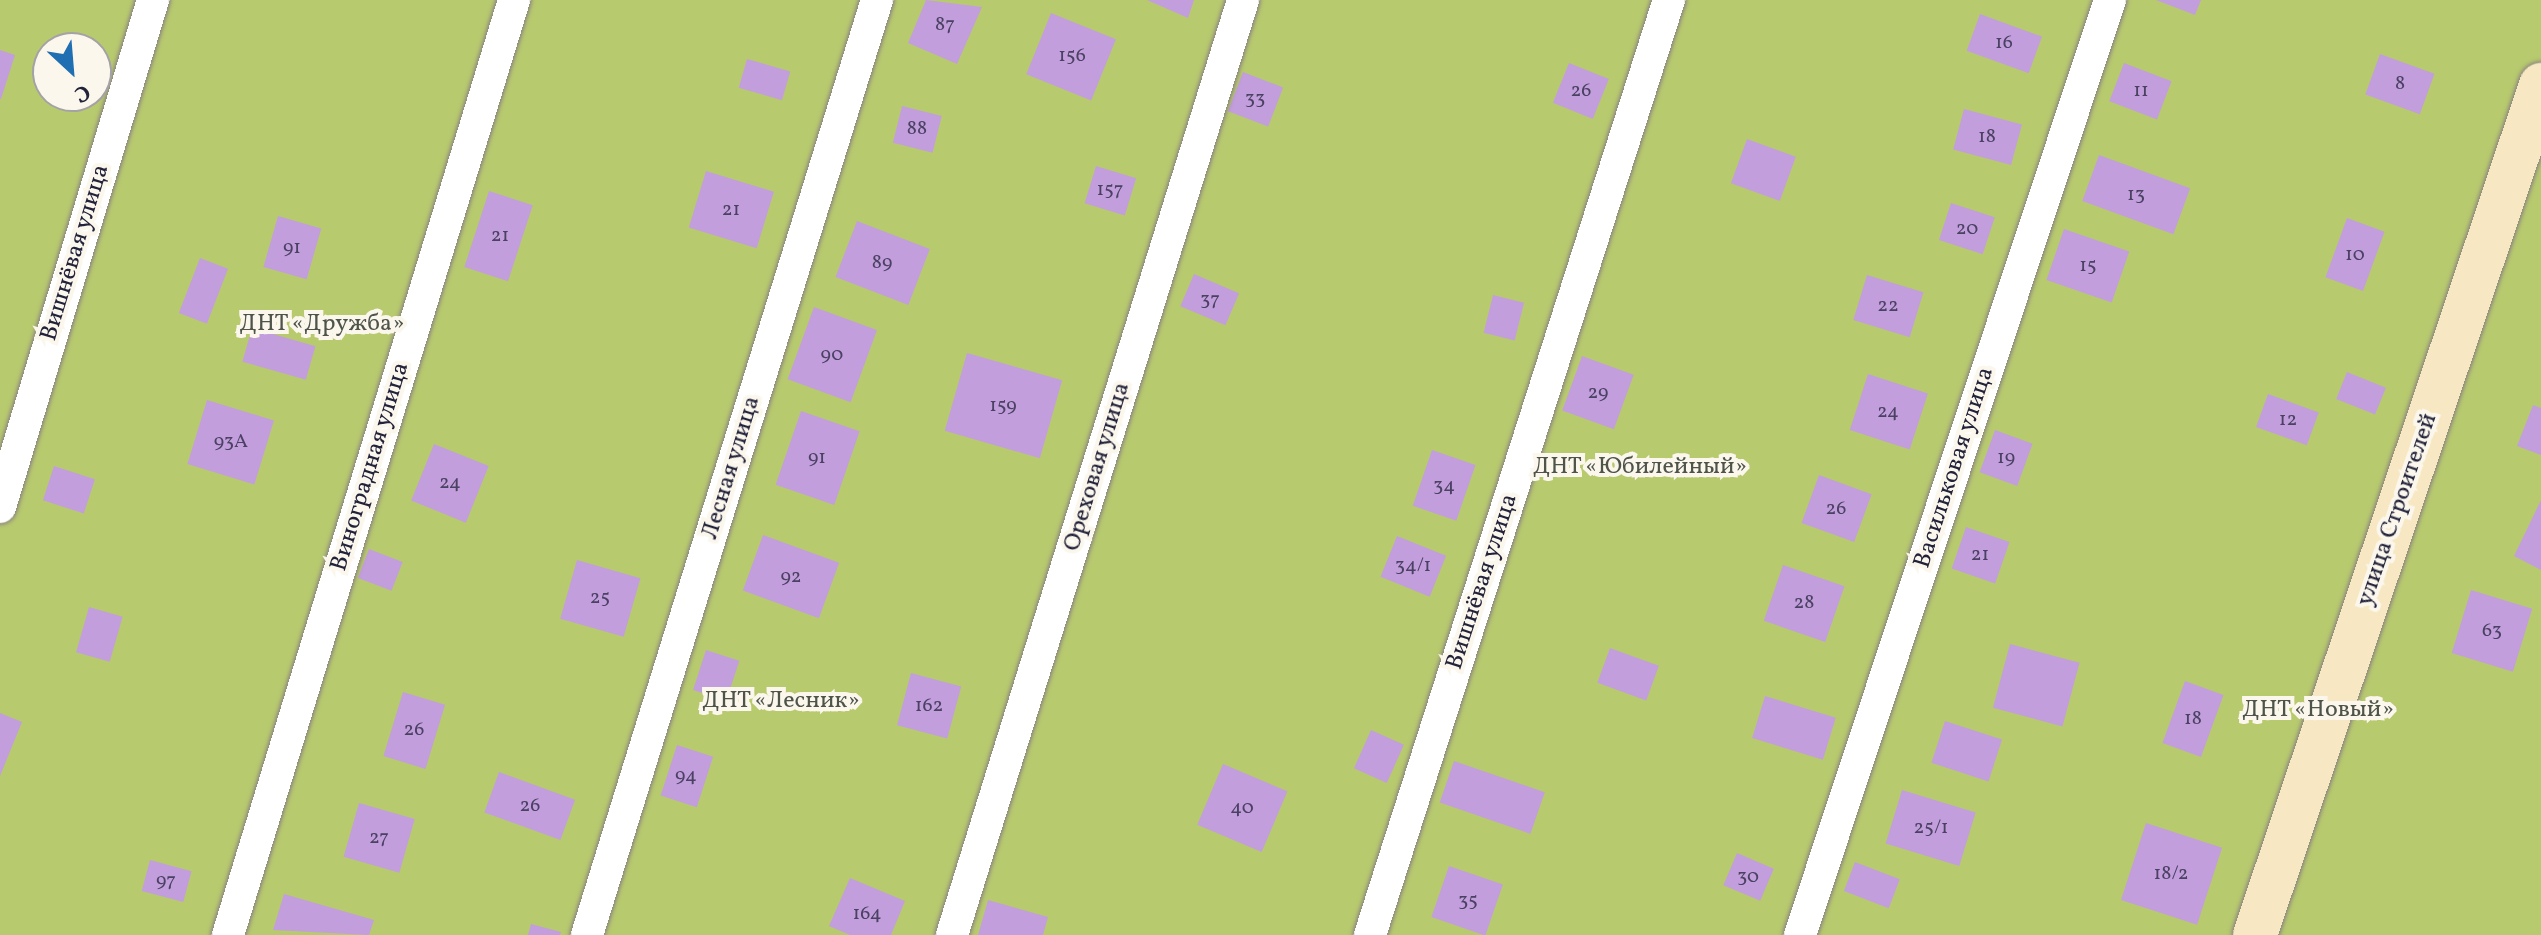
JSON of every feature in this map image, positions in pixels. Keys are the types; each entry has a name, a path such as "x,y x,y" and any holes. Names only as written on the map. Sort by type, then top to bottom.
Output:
{"street":[{"name":"Вишнёвая улица","path":"0,507 153,0"},
{"name":"Виноградная улица","path":"228,935 514,0"},
{"name":"Лесная улица","path":"587,935 877,0"},
{"name":"Ореховая улица","path":"952,935 1243,0"},
{"name":"Вишнёвая улица","path":"1370,935 1669,0"},
{"name":"Васильковая улица","path":"1800,935 2110,0"},
{"name":"улица Строителей","path":"2255,935 2541,85"}],"green space":[{"path":"0,0 2541,0 2541,935 0,935"}],"building":[{"path":"926,0 982,7 957,64 908,43"},
{"path":"1147,0 1194,0 1188,18"},
{"path":"2156,0 2201,0 2195,15"},
{"path":"1051,13 1116,39 1091,100 1026,74"},
{"path":"1980,14 2042,37 2029,73 1967,51"},
{"path":"0,50 15,55 1,99 0,99"},
{"path":"2380,54 2435,74 2420,114 2365,94"},
{"path":"747,59 790,71 782,100 739,88"},
{"path":"1569,63 1609,79 1593,119 1553,103"},
{"path":"2124,63 2172,81 2157,120 2109,101"},
{"path":"1243,72 1283,87 1268,127 1228,111"},
{"path":"902,106 942,116 933,153 893,143"},
{"path":"1964,109 2022,125 2011,165 1953,150"},
{"path":"1747,139 1796,157 1780,201 1731,183"},
{"path":"2099,155 2190,188 2173,234 2082,201"},
{"path":"1096,166 1136,178 1125,216 1085,203"},
{"path":"706,171 774,192 757,248 689,227"},
{"path":"489,191 533,205 508,281 464,267"},
{"path":"1951,203 1995,217 1983,254 1939,240"},
{"path":"278,216 321,228 307,279 263,267"},
{"path":"2347,218 2385,232 2363,291 2325,277"},
{"path":"857,221 930,249 908,305 835,277"},
{"path":"2064,229 2129,251 2112,303 2046,280"},
{"path":"200,258 228,269 207,324 179,313"},
{"path":"1194,274 1239,293 1225,325 1180,306"},
{"path":"1867,275 1923,292 1910,337 1853,320"},
{"path":"1493,295 1524,303 1515,341 1484,333"},
{"path":"814,307 877,330 851,402 788,379"},
{"path":"252,328 315,346 306,380 242,362"},
{"path":"967,353 1062,380 1040,458 945,431"},
{"path":"1582,356 1634,375 1614,429 1562,411"},
{"path":"2347,372 2386,388 2375,415 2336,399"},
{"path":"1868,374 1928,393 1910,450 1850,430"},
{"path":"2268,394 2319,412 2307,445 2256,427"},
{"path":"207,400 274,420 254,485 187,464"},
{"path":"2533,405 2541,408 2541,455 2517,446"},
{"path":"801,411 860,431 834,505 776,485"},
{"path":"1995,430 2033,444 2017,486 1980,472"},
{"path":"434,444 489,466 466,523 411,501"},
{"path":"1432,450 1475,465 1456,521 1413,506"},
{"path":"54,466 95,479 84,514 43,500"},
{"path":"1819,475 1872,494 1854,542 1802,523"},
{"path":"2541,500 2541,570 2514,556"},
{"path":"1966,527 2009,542 1995,584 1952,569"},
{"path":"763,535 839,563 819,618 743,590"},
{"path":"1397,536 1446,556 1430,597 1381,577"},
{"path":"369,549 403,562 391,591 358,578"},
{"path":"577,560 640,578 624,637 560,619"},
{"path":"1783,565 1844,586 1825,642 1764,621"},
{"path":"2471,590 2532,609 2513,672 2452,653"},
{"path":"89,607 123,617 110,662 76,652"},
{"path":"2010,644 2080,663 2062,726 1993,708"},
{"path":"1610,648 1659,666 1646,701 1597,683"},
{"path":"706,650 739,661 726,701 693,690"},
{"path":"911,673 961,686 947,739 897,725"},
{"path":"2185,681 2224,695 2201,757 2162,743"},
{"path":"403,692 445,705 425,769 383,756"},
{"path":"1765,696 1836,718 1823,760 1752,738"},
{"path":"0,713 22,722 0,776"},
{"path":"1945,721 2002,740 1988,781 1931,763"},
{"path":"1371,730 1404,745 1387,783 1354,768"},
{"path":"677,745 713,757 697,807 661,795"},
{"path":"1454,761 1545,792 1530,834 1440,803"},
{"path":"1223,764 1287,791 1262,852 1197,825"},
{"path":"499,772 575,800 560,840 484,812"},
{"path":"1902,790 1976,813 1959,866 1886,844"},
{"path":"359,803 415,819 399,873 344,857"},
{"path":"2146,823 2222,848 2197,925 2121,900"},
{"path":"1737,853 1774,869 1760,901 1723,885"},
{"path":"150,860 192,871 183,902 142,891"},
{"path":"1855,862 1900,879 1889,908 1844,891"},
{"path":"1449,866 1503,885 1486,935 1431,917"},
{"path":"850,878 905,901 891,935 850,935 829,926"},
{"path":"284,894 374,920 369,935 273,930"},
{"path":"988,900 1048,917 1043,935 978,935"},
{"path":"531,924 561,932 560,935 528,935"}],"park label":[{"name":"ДНТ «Дружба»","path":"322,325"},
{"name":"ДНТ «Юбилейный»","path":"1640,468"},
{"name":"ДНТ «Лесник»","path":"781,702"},
{"name":"ДНТ «Новый»","path":"2318,711"}]}
